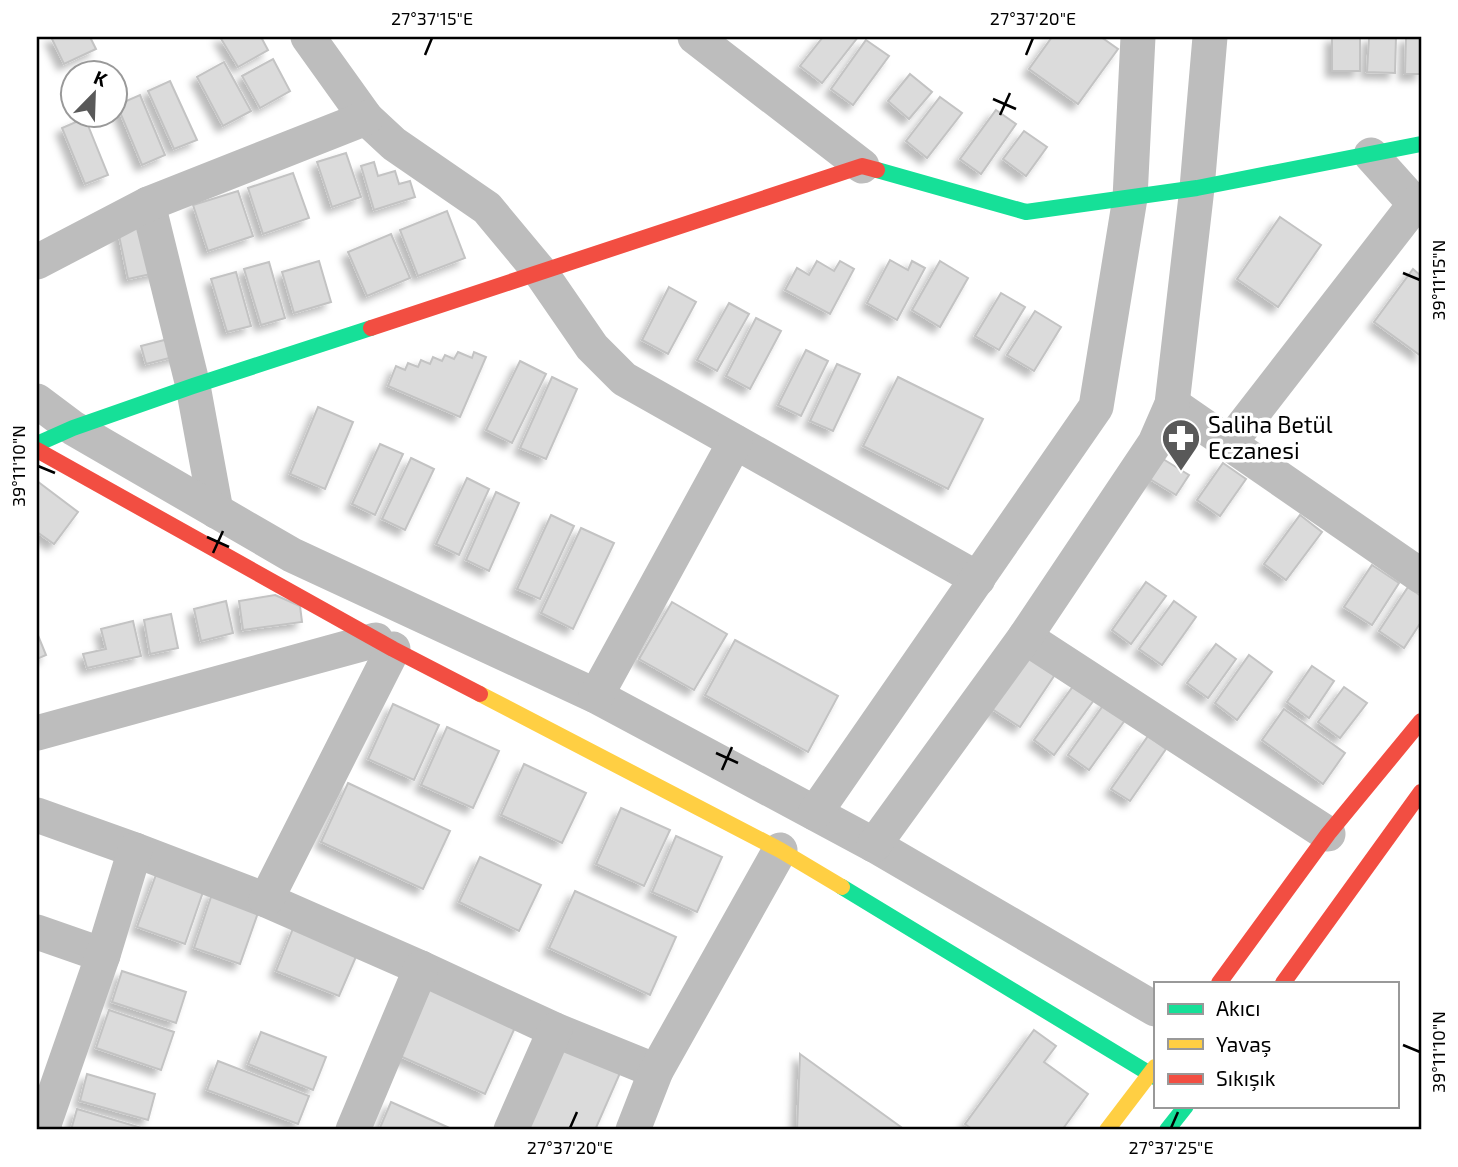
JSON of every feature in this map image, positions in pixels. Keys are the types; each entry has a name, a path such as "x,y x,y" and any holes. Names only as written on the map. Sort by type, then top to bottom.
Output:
{"street":[{"path":"308,37 366,118 394,144 487,208 541,273 592,347 624,379 978,579"},
{"path":"695,37 862,166 1026,212 1197,188 1421,144"},
{"path":"874,845 1025,637 1155,443 1172,404 1197,188 1210,37"},
{"path":"815,813 1096,407 1130,198 1137,38"},
{"path":"37,262 148,204 366,118"},
{"path":"1229,444 1418,206 1371,155"},
{"path":"37,444 72,428 192,386 862,166"},
{"path":"148,204 192,386 216,511"},
{"path":"37,401 72,428 292,555 596,696 874,845 1154,1008"},
{"path":"1172,404 1421,576"},
{"path":"596,696 735,442"},
{"path":"37,450 384,645 780,850 1153,1073 1107,1130"},
{"path":"1025,637 1328,834"},
{"path":"37,733 384,645"},
{"path":"266,900 384,645"},
{"path":"1220,982 1328,834 1421,721"},
{"path":"1284,982 1421,792"},
{"path":"37,816 266,900 555,1030 656,1071"},
{"path":"42,1127 103,955 135,850"},
{"path":"633,1130 656,1071 780,850"},
{"path":"37,933 103,955"},
{"path":"353,1130 421,968"},
{"path":"511,1130 555,1030"},
{"path":"1167,1130 1184,1108"}],"building":[{"path":"51,37 90,37 96,49 73,60 62,60"},
{"path":"220,37 261,37 268,50 238,67"},
{"path":"823,37 858,37 822,83 800,66"},
{"path":"1052,37 1101,37 1118,49 1078,104 1029,69"},
{"path":"1332,37 1360,37 1360,71 1332,71"},
{"path":"1369,37 1396,37 1395,73 1367,72"},
{"path":"1406,37 1421,37 1421,74 1405,74"},
{"path":"866,40 889,56 853,105 831,89"},
{"path":"273,59 290,91 260,108 242,76"},
{"path":"224,62 251,111 223,126 197,77"},
{"path":"910,74 932,92 909,119 888,101"},
{"path":"170,81 197,140 174,149 148,91"},
{"path":"140,95 165,155 142,165 127,130 130,130 130,99"},
{"path":"940,97 962,113 927,158 906,141"},
{"path":"996,110 1016,124 981,174 960,159"},
{"path":"63,130 90,130 108,175 85,184"},
{"path":"1024,131 1047,147 1026,176 1003,159"},
{"path":"346,153 361,197 332,207 317,162"},
{"path":"374,162 378,176 395,171 399,184 410,181 415,197 374,210 361,166"},
{"path":"293,173 309,218 263,234 248,188"},
{"path":"238,191 253,236 208,251 193,205"},
{"path":"447,211 465,258 418,276 400,230"},
{"path":"148,214 160,272 128,279 116,221"},
{"path":"1280,217 1321,245 1278,307 1237,279"},
{"path":"391,234 410,278 367,296 348,252"},
{"path":"890,260 908,270 912,261 925,268 897,320 867,303"},
{"path":"319,261 331,302 294,313 282,272"},
{"path":"817,261 834,271 840,261 854,269 830,314 785,290 797,268 809,275"},
{"path":"940,261 968,278 940,327 912,310"},
{"path":"269,262 285,318 261,325 244,269"},
{"path":"1413,269 1421,276 1421,356 1374,322"},
{"path":"236,272 251,326 227,332 211,279"},
{"path":"669,287 696,302 668,354 642,340"},
{"path":"1001,293 1025,307 999,350 975,336"},
{"path":"729,303 749,314 717,371 697,360"},
{"path":"1035,311 1061,327 1034,371 1007,355"},
{"path":"756,318 781,331 750,389 726,376"},
{"path":"176,337 181,355 146,364 141,346"},
{"path":"806,350 828,361 801,416 778,405"},
{"path":"458,352 472,358 474,352 486,357 460,417 388,386 396,366 405,370 408,363 418,367 421,360 430,364 433,357 442,361 445,355 454,359"},
{"path":"520,361 546,374 512,443 486,430"},
{"path":"837,364 860,374 833,431 810,421"},
{"path":"552,377 577,389 546,459 520,448"},
{"path":"898,377 983,419 948,489 863,446"},
{"path":"318,407 353,422 325,489 290,474"},
{"path":"380,444 403,454 375,515 352,504"},
{"path":"411,458 434,469 405,530 382,519"},
{"path":"1163,459 1189,475 1176,495 1150,479"},
{"path":"1223,463 1246,479 1220,516 1197,500"},
{"path":"467,478 489,489 459,555 436,544"},
{"path":"37,481 78,512 54,544 37,532"},
{"path":"496,492 519,503 489,571 466,560"},
{"path":"551,515 574,526 540,599 517,589"},
{"path":"1300,515 1322,532 1286,580 1264,564"},
{"path":"581,528 614,543 573,629 541,613"},
{"path":"1372,565 1399,583 1372,625 1344,607"},
{"path":"1146,582 1166,596 1131,644 1112,630"},
{"path":"1408,587 1421,596 1421,622 1404,648 1379,631"},
{"path":"275,595 300,606 302,622 243,630 239,601"},
{"path":"226,601 233,633 201,641 194,609"},
{"path":"1174,601 1196,617 1162,665 1139,649"},
{"path":"672,602 727,634 694,690 639,659"},
{"path":"171,614 178,648 150,654 144,620"},
{"path":"133,621 141,656 87,668 83,654 106,649 101,629"},
{"path":"37,633 46,655 37,659"},
{"path":"735,640 838,696 808,752 705,695"},
{"path":"1216,644 1236,659 1208,698 1187,683"},
{"path":"1029,655 1056,673 1020,727 992,709"},
{"path":"1249,655 1272,672 1237,720 1215,703"},
{"path":"1312,666 1334,681 1309,718 1287,702"},
{"path":"1074,685 1094,700 1054,755 1034,740"},
{"path":"1344,687 1367,703 1340,738 1318,722"},
{"path":"1107,700 1128,716 1089,770 1068,755"},
{"path":"393,704 439,725 414,780 368,759"},
{"path":"1284,709 1345,753 1323,784 1262,740"},
{"path":"447,727 499,751 473,808 421,785"},
{"path":"1148,736 1166,749 1130,801 1111,789"},
{"path":"524,764 586,793 562,843 501,815"},
{"path":"348,783 450,831 423,889 321,842"},
{"path":"621,808 670,830 644,886 596,864"},
{"path":"676,836 722,857 697,912 652,892"},
{"path":"480,857 541,885 519,931 459,902"},
{"path":"157,872 204,889 185,944 137,927"},
{"path":"213,891 260,907 240,964 194,948"},
{"path":"575,891 676,937 650,995 549,948"},
{"path":"294,926 358,952 339,996 276,971"},
{"path":"122,971 186,992 176,1023 112,1002"},
{"path":"432,984 517,1023 485,1094 400,1056"},
{"path":"109,1010 174,1032 161,1070 96,1048"},
{"path":"1034,1030 1056,1046 1044,1062 1088,1094 1062,1130 973,1130 965,1124"},
{"path":"261,1032 326,1057 313,1090 248,1064"},
{"path":"552,1044 620,1073 595,1130 515,1130"},
{"path":"800,1054 905,1130 797,1130"},
{"path":"218,1061 309,1096 298,1124 207,1090"},
{"path":"87,1074 155,1094 148,1120 80,1101"},
{"path":"391,1102 454,1130 379,1130"},
{"path":"77,1109 145,1129 145,1130 71,1130"}],"traffic: fast":[{"path":"877,170 1026,212 1197,188 1421,144"},
{"path":"37,444 73,428 193,386 371,328"},
{"path":"842,887 1154,1076"},
{"path":"1167,1130 1184,1108"}],"traffic: slow":[{"path":"480,694 780,850 842,887"},
{"path":"1107,1130 1154,1068"}],"traffic: jam":[{"path":"371,328 862,166 877,170"},
{"path":"37,450 393,649 480,694"},
{"path":"1220,982 1328,834 1421,721"},
{"path":"1284,982 1421,792"}],"place":[{"name":"Saliha Betül Eczanesi","path":"1181,472"}]}
